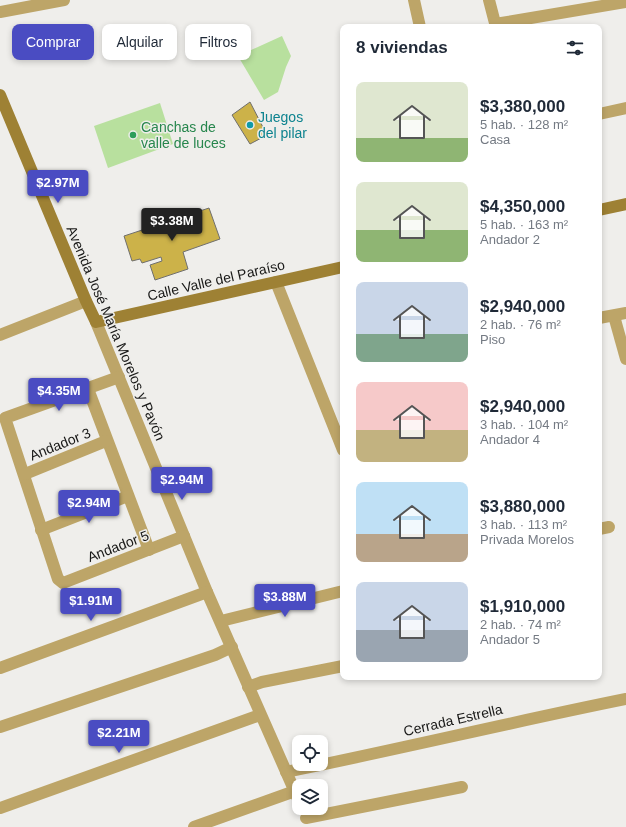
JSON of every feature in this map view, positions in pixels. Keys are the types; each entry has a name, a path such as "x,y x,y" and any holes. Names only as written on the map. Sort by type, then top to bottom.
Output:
{"street":[{"path":"0,12 64,0"},
{"path":"414,0 419,24"},
{"path":"489,0 495,24"},
{"path":"501,24 626,2"},
{"name":"Avenida José María Morelos y Pavón","path":"0,96 119,377 207,592 292,785"},
{"path":"602,113 626,108"},
{"path":"602,209 626,204"},
{"name":"Calle Valle del Paraíso","path":"96,322 340,268"},
{"path":"276,282 340,442"},
{"path":"0,335 86,301"},
{"path":"602,318 626,313"},
{"path":"614,316 626,359"},
{"path":"119,377 6,418 25,474 41,530 128,496"},
{"path":"88,389 106,441 149,550"},
{"name":"Andador 3","path":"25,474 106,441"},
{"name":"Andador 5","path":"41,530 58,579 63,583 184,536"},
{"path":"0,668 207,592"},
{"path":"221,621 340,593"},
{"path":"0,727 215,655 232,647"},
{"path":"248,687 262,682 340,667"},
{"name":"Cerrada Estrella","path":"286,772 626,699"},
{"path":"0,808 260,715"},
{"path":"306,818 462,787"},
{"path":"194,827 292,798"}],"green space":[{"path":"282,36 291,56 278,92 264,100 240,60 251,60 251,50"},
{"name":"Canchas de valle de luces","path":"160,103 173,144 108,168 94,126"}],"building":[{"name":"Juegos del pilar","path":"250,102 267,135 250,144 232,115"},
{"path":"209,208 220,239 183,252 188,269 155,280 150,265 162,261 161,257 142,263 140,259 132,261 124,236"}],"place":[{"name":"Juegos del pilar","path":"250,125"},
{"name":"Canchas de valle de luces","path":"133,135"}]}
